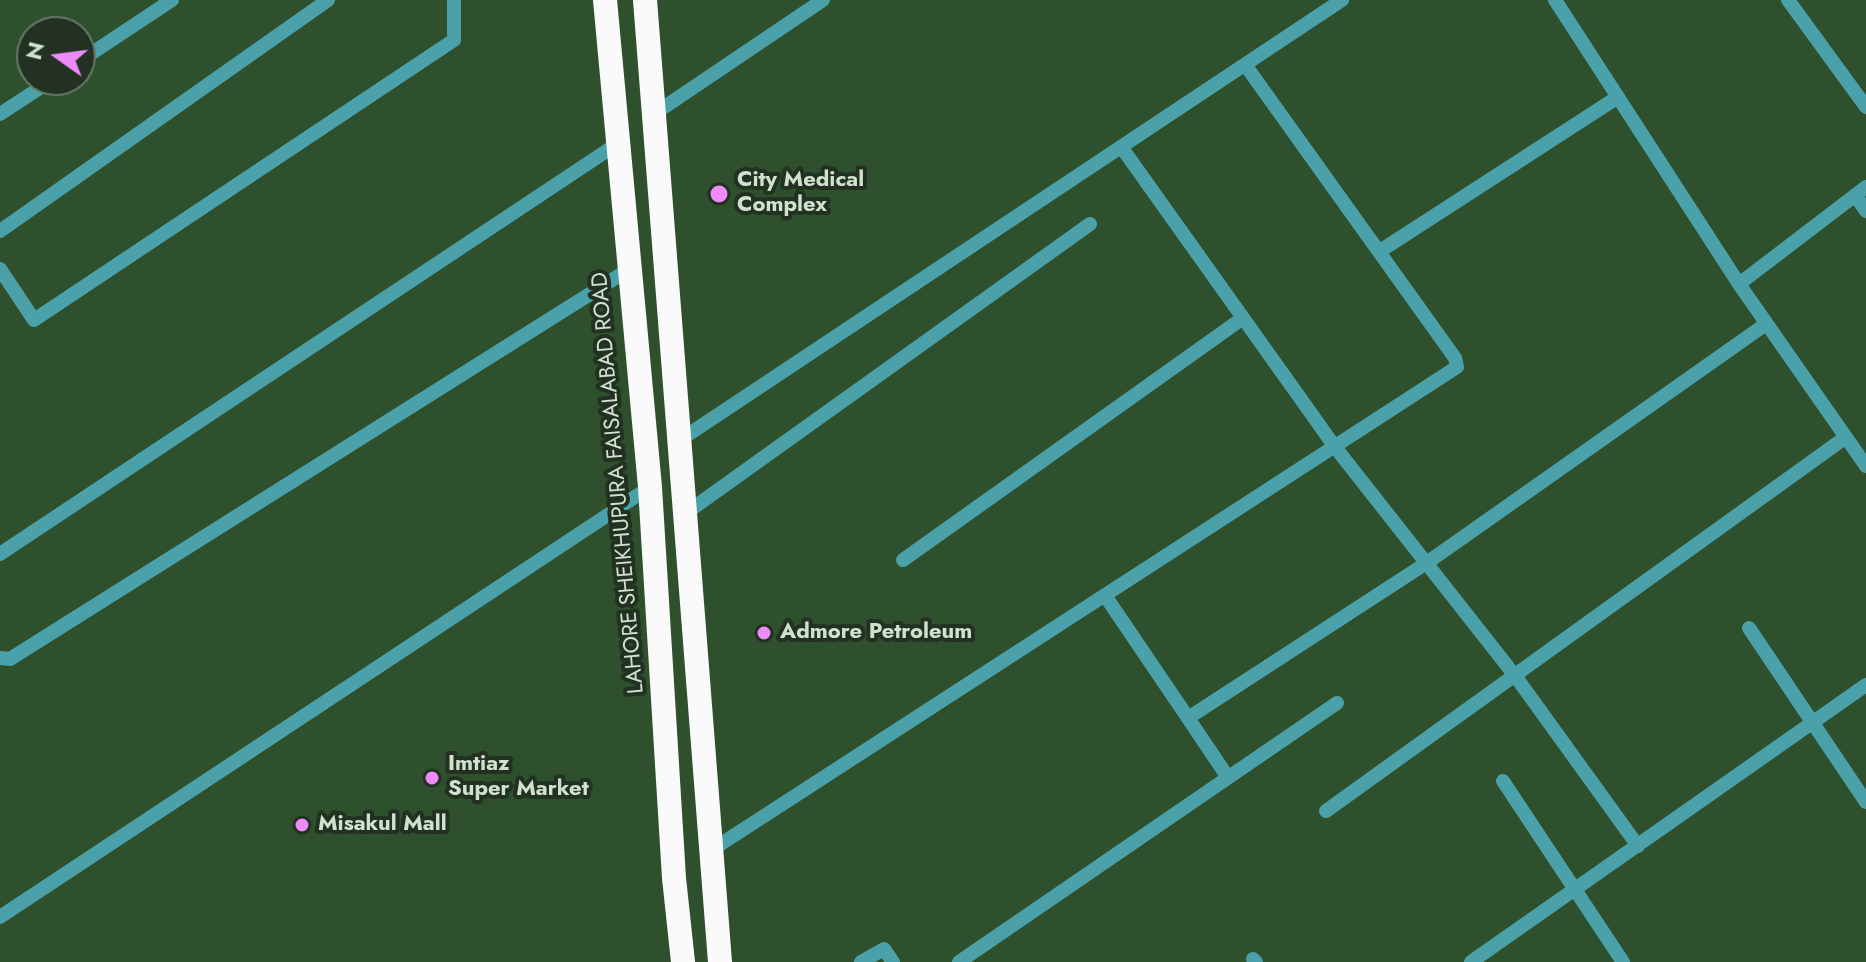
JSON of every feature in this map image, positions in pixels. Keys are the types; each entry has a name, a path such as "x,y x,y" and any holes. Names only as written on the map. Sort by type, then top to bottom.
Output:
{"highway":[{"name":"LAHORE SHEIKHUPURA FAISALABAD ROAD","path":"605,0 650,487 674,878 683,962"},
{"path":"645,0 720,962"}],"street":[{"path":"96,50 172,0"},
{"path":"0,231 328,0"},
{"path":"0,269 34,320 454,40 454,0"},
{"path":"654,114 823,0"},
{"path":"680,440 1342,0"},
{"path":"1555,0 1739,284 1866,466"},
{"path":"1788,0 1866,107"},
{"path":"710,851 1457,367 1455,358 1380,251 1246,66"},
{"path":"0,114 28,96"},
{"path":"1380,251 1618,97"},
{"path":"0,554 620,142"},
{"path":"1122,148 1335,447 1516,677 1638,846"},
{"path":"1739,284 1860,191 1866,211"},
{"path":"686,513 1090,224"},
{"path":"0,658 10,659 628,270"},
{"path":"903,560 1243,318"},
{"path":"1188,718 1428,562 1766,324"},
{"path":"1326,811 1846,437"},
{"path":"0,917 650,487"},
{"path":"1106,597 1227,776"},
{"path":"1749,628 1866,802"},
{"path":"1471,962 1866,685"},
{"path":"959,962 1337,703"},
{"path":"1503,781 1623,962"},
{"path":"861,962 884,949 893,962"}],"place":[{"name":"City Medical Complex","path":"719,194"},
{"name":"Admore Petroleum","path":"764,633"},
{"name":"Imtiaz Super Market","path":"432,778"},
{"name":"Misakul Mall","path":"302,825"}]}
